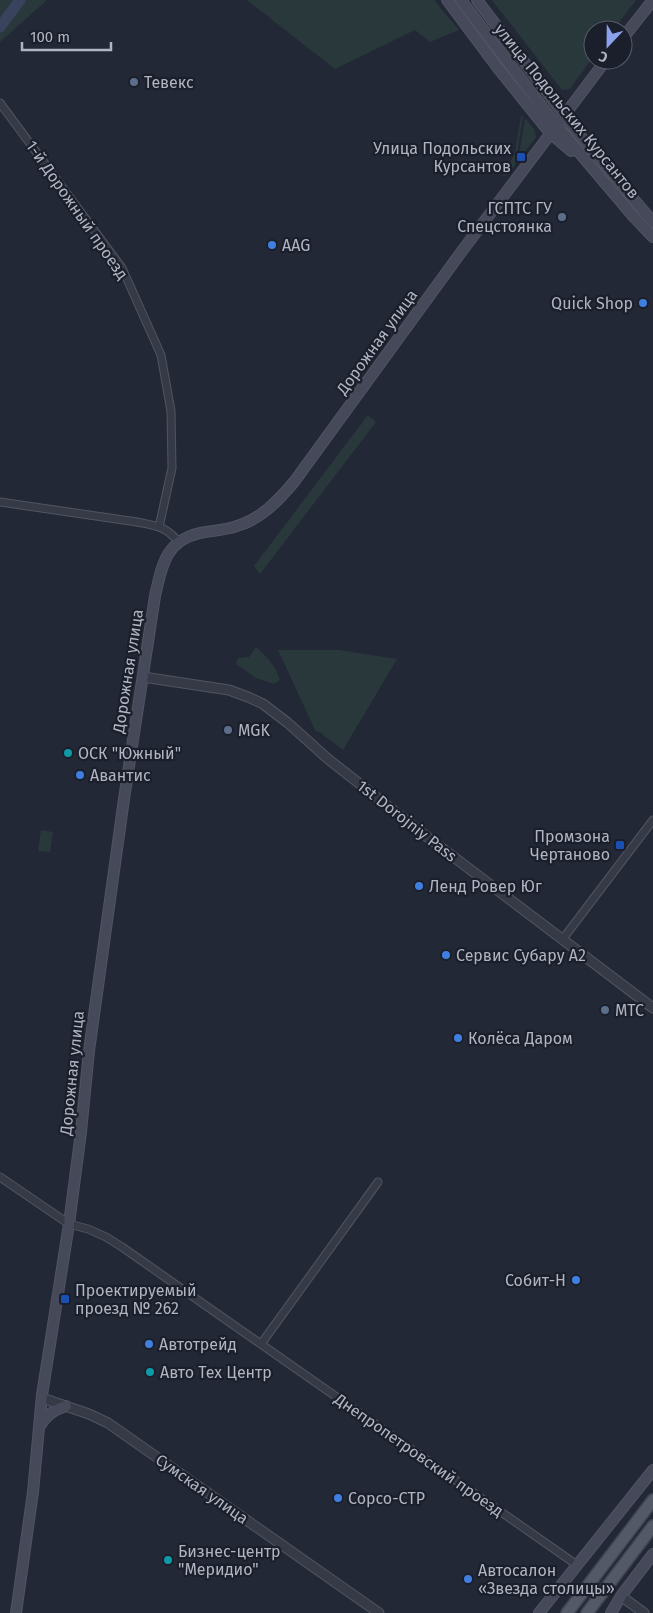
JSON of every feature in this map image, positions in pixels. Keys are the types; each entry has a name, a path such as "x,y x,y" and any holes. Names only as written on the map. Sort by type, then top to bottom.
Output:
{"main road":[{"path":"447,0 497,67 553,129"},
{"name":"улица Подольских Курсантов","path":"461,0 553,129 590,166 653,238"},
{"name":"улица Подольских Курсантов","path":"477,0 564,115 653,222"},
{"path":"633,25 652,0"},
{"name":"Дорожная улица","path":"16,1613 42,1398 81,1132 90,1041 124,799 160,571 165,558 179,542 198,534 235,527 264,513 279,500 598,70"},
{"path":"39,1429 43,1420 49,1414 66,1406"},
{"path":"539,1613 651,1473"},
{"path":"567,1613 653,1500"},
{"path":"587,1613 653,1526"},
{"path":"646,1563 653,1545"},
{"path":"611,1613 621,1596 653,1554"}],"street":[{"name":"1-й Дорожный проезд","path":"0,103 122,268 161,355 171,411 172,468 159,527"},
{"path":"0,502 137,522 159,527 170,532 179,542"},
{"name":"1st Dorojniy Pass","path":"143,677 229,690 263,704 386,805 653,1008"},
{"path":"562,940 653,820"},
{"name":"Днепропетровский проезд","path":"0,1177 69,1224 106,1237 122,1247 577,1565"},
{"path":"261,1344 378,1182"},
{"name":"Сумская улица","path":"42,1398 108,1423 127,1435 379,1613"},
{"path":"621,1596 644,1613"}],"shaded area":[{"path":"0,0 47,0 0,42"},
{"path":"247,0 434,0 459,30 430,42 415,30 335,69"},
{"path":"492,0 636,0 621,20 583,20 584,70 570,89 562,90"},
{"path":"521,116 523,116 515,165 507,175 502,176 515,153"},
{"path":"525,118 534,129 536,137 520,158 519,156"},
{"path":"368,415 376,422 260,574 254,566"},
{"path":"256,647 274,666 280,680 274,684 256,678 236,664 238,658 249,657"},
{"path":"278,650 339,650 397,659 343,750 318,731 316,732"},
{"path":"41,830 53,832 50,852 38,851"}],"waterway":[{"path":"0,27 20,0"}],"place":[{"name":"Тевекс","path":"134,82"},
{"name":"Улица Подольских Курсантов","path":"521,157"},
{"name":"ГСПТС ГУ Спецстоянка","path":"562,217"},
{"name":"AAG","path":"272,245"},
{"name":"Quick Shop","path":"643,303"},
{"name":"MGK","path":"228,730"},
{"name":"ОСК \"Южный\"","path":"68,753"},
{"name":"Авантис","path":"80,775"},
{"name":"Промзона Чертаново","path":"620,845"},
{"name":"Ленд Ровер Юг","path":"419,886"},
{"name":"Сервис Субару А2","path":"446,955"},
{"name":"МТС","path":"605,1010"},
{"name":"Колёса Даром","path":"458,1038"},
{"name":"Собит-Н","path":"576,1280"},
{"name":"Проектируемый проезд № 262","path":"65,1299"},
{"name":"Автотрейд","path":"149,1344"},
{"name":"Авто Тех Центр","path":"150,1372"},
{"name":"Сорсо-СТР","path":"338,1498"},
{"name":"Бизнес-центр \"Меридио\"","path":"168,1560"},
{"name":"Автосалон «Звезда столицы»","path":"468,1579"}]}
